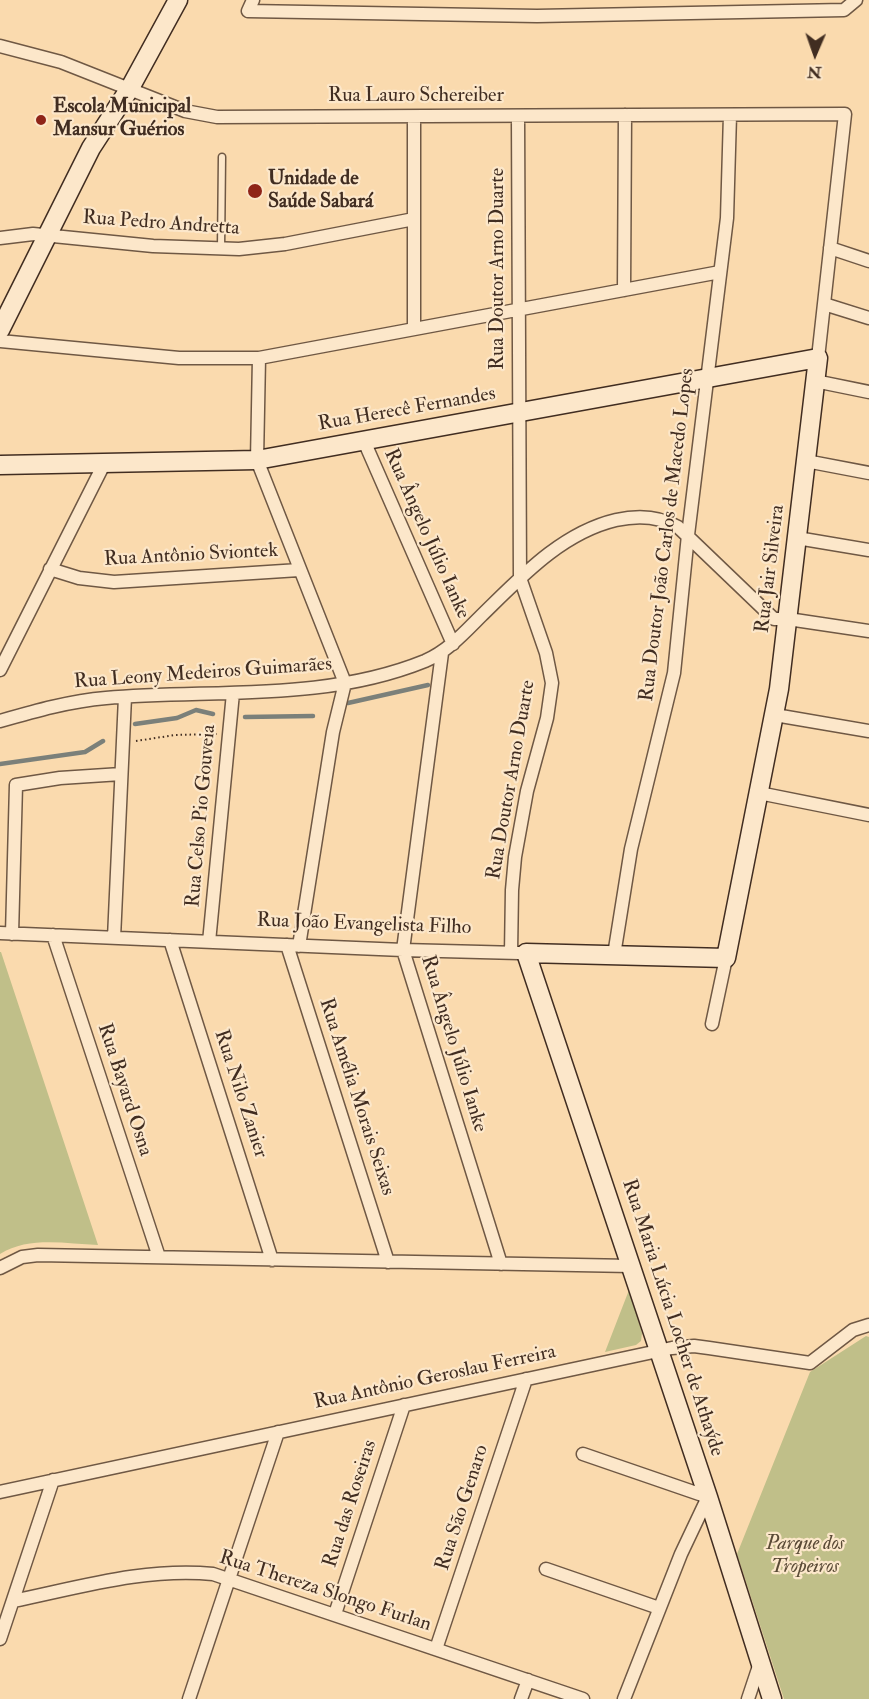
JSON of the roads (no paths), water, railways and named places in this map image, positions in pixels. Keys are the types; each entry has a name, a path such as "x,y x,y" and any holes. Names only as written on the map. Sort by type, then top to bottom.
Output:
{"street":[{"path":"0,330 91,148 130,88 178,0"},
{"path":"253,0 248,11 537,16 844,10 856,0"},
{"name":"Rua Lauro Schereiber","path":"0,46 50,59 185,111 211,117 845,114"},
{"name":"Rua Jair Silveira","path":"712,1024 775,715 788,619 845,114"},
{"path":"624,290 625,115"},
{"name":"Rua Doutor João Carlos de Macedo Lopes","path":"614,955 631,849 674,674 688,535 727,218 730,115"},
{"name":"Rua Doutor Arno Duarte","path":"518,116 520,578 546,653 552,683 547,718 528,791 515,857 512,890 519,953"},
{"path":"414,117 414,329"},
{"name":"Rua Pedro Andretta","path":"0,238 48,235 153,246 221,250 276,245 414,219"},
{"path":"830,248 869,261"},
{"path":"0,341 179,358 259,358 720,273"},
{"path":"824,304 869,318"},
{"path":"259,358 257,460 345,683"},
{"name":"Rua Herecê Fernandes","path":"0,465 257,460 818,358"},
{"path":"815,381 869,392"},
{"name":"Rua Ângelo Júlio Ianke","path":"364,441 453,644"},
{"path":"806,460 869,473"},
{"path":"0,670 104,464"},
{"name":"Rua Leony Medeiros Guimarães","path":"0,721 70,702 124,697 292,690 345,683 401,669 442,653 520,578 565,543 596,526 622,518 668,521 688,535 769,616 779,620 788,619 869,631"},
{"path":"797,538 869,550"},
{"name":"Rua Antônio Sviontek","path":"50,569 79,578 114,582 299,570"},
{"name":"Rua Ângelo Júlio Ianke","path":"442,653 403,950 501,1264"},
{"name":"Rua Amélia Morais Seixas","path":"345,683 333,732 293,945 388,1262"},
{"name":"Rua Celso Pio Gouveia","path":"209,942 233,693"},
{"path":"114,938 124,697"},
{"path":"775,715 869,731"},
{"path":"6,933 16,785 60,778 121,774"},
{"path":"759,793 869,815"},
{"name":"Rua João Evangelista Filho","path":"6,933 403,950 726,958"},
{"name":"Rua Bayard Osna","path":"53,935 159,1257"},
{"name":"Rua Nilo Zanier","path":"170,940 272,1260"},
{"name":"Rua Maria Lúcia Locher de Athaýde","path":"519,953 631,1266 772,1699"},
{"path":"0,1269 22,1257 29,1256 631,1266"},
{"name":"Rua Antônio Geroslau Ferreira","path":"0,1492 659,1350 694,1346 806,1364 814,1361 853,1330 869,1325"},
{"name":"Rua São Genaro","path":"436,1649 526,1379"},
{"name":"Rua das Roseiras","path":"335,1614 404,1405"},
{"path":"189,1699 278,1432"},
{"path":"583,1454 708,1497 681,1554 624,1699"},
{"path":"0,1639 53,1480"},
{"path":"546,1569 659,1608"},
{"name":"Rua Thereza Slongo Furlan","path":"13,1601 157,1573 194,1572 229,1578 583,1699"},
{"path":"748,1699 760,1662"},
{"path":"521,1699 528,1680"}],"lane":[{"path":"221,250 222,157"}],"waterway":[{"path":"348,703 428,685"},
{"path":"135,724 177,718 196,710 213,714"},
{"path":"245,717 313,716"},
{"path":"0,764 85,752 103,741"}],"place":[{"name":"Escola Municipal Mansur Guérios","path":"41,120"},
{"name":"Unidade de Saúde Sabará","path":"255,191"}],"park label":[{"name":"Parque dos Tropeiros","path":"805,1556"}]}
